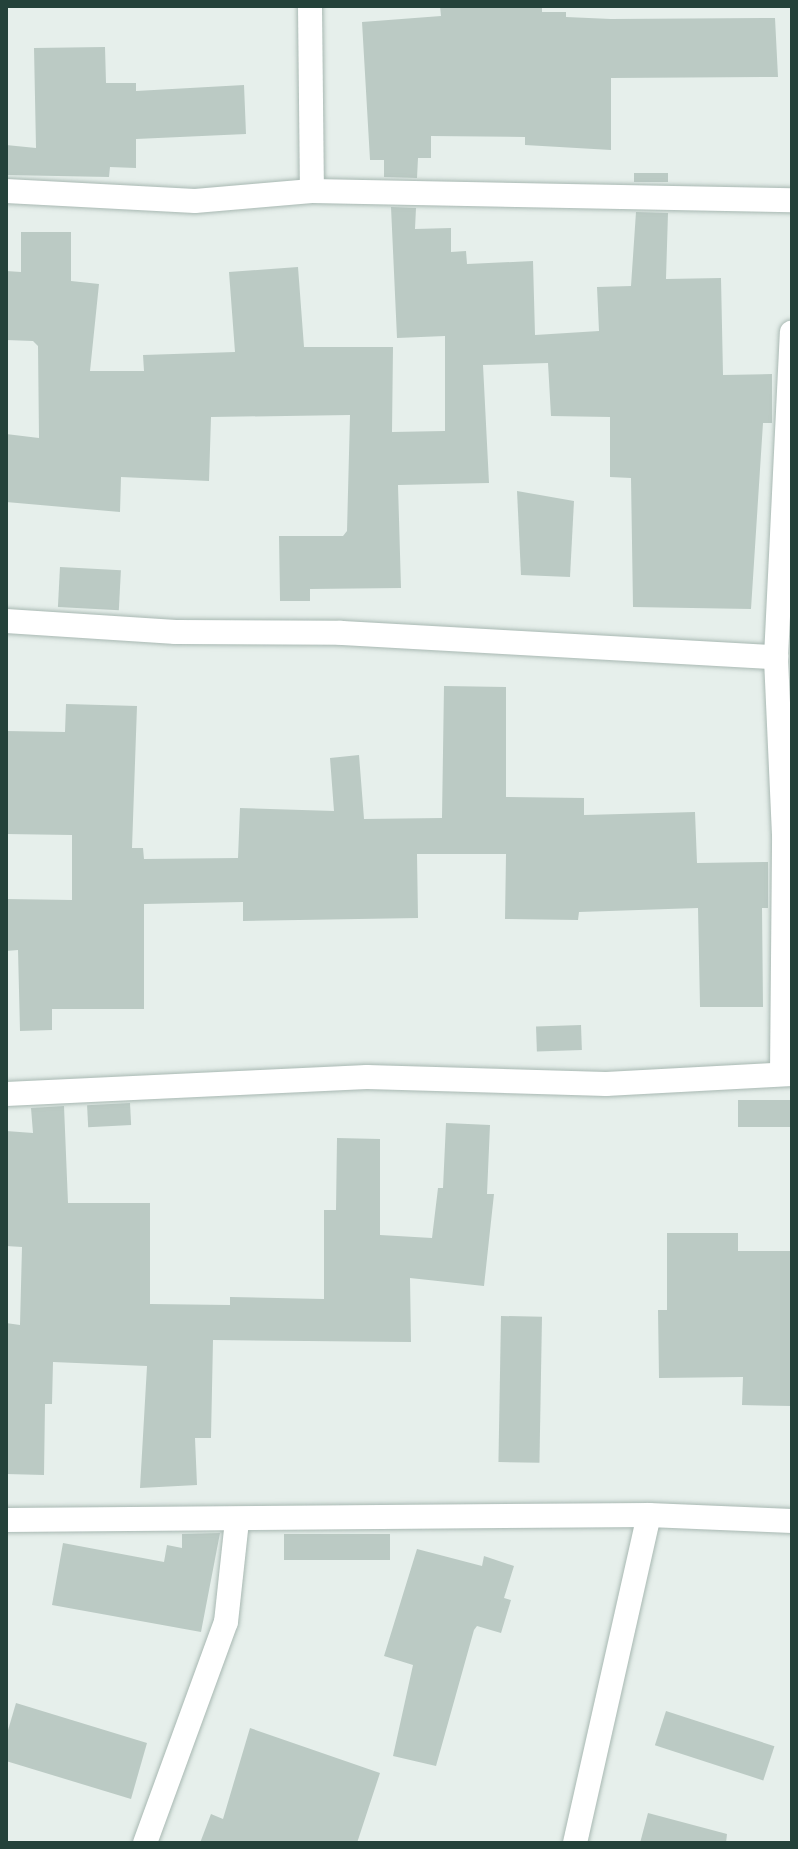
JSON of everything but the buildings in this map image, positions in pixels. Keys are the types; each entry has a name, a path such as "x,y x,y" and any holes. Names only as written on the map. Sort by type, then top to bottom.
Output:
{"street":[{"path":"310,6 312,191"},
{"path":"6,191 195,201 312,191 792,200"},
{"path":"6,1094 367,1077 606,1084 787,1074 784,835 776,657 792,332"},
{"path":"6,621 176,632 341,633 776,657"},
{"path":"575,1843 649,1515"},
{"path":"6,1520 649,1515 792,1521"},
{"path":"145,1843 226,1622 237,1520"}]}
